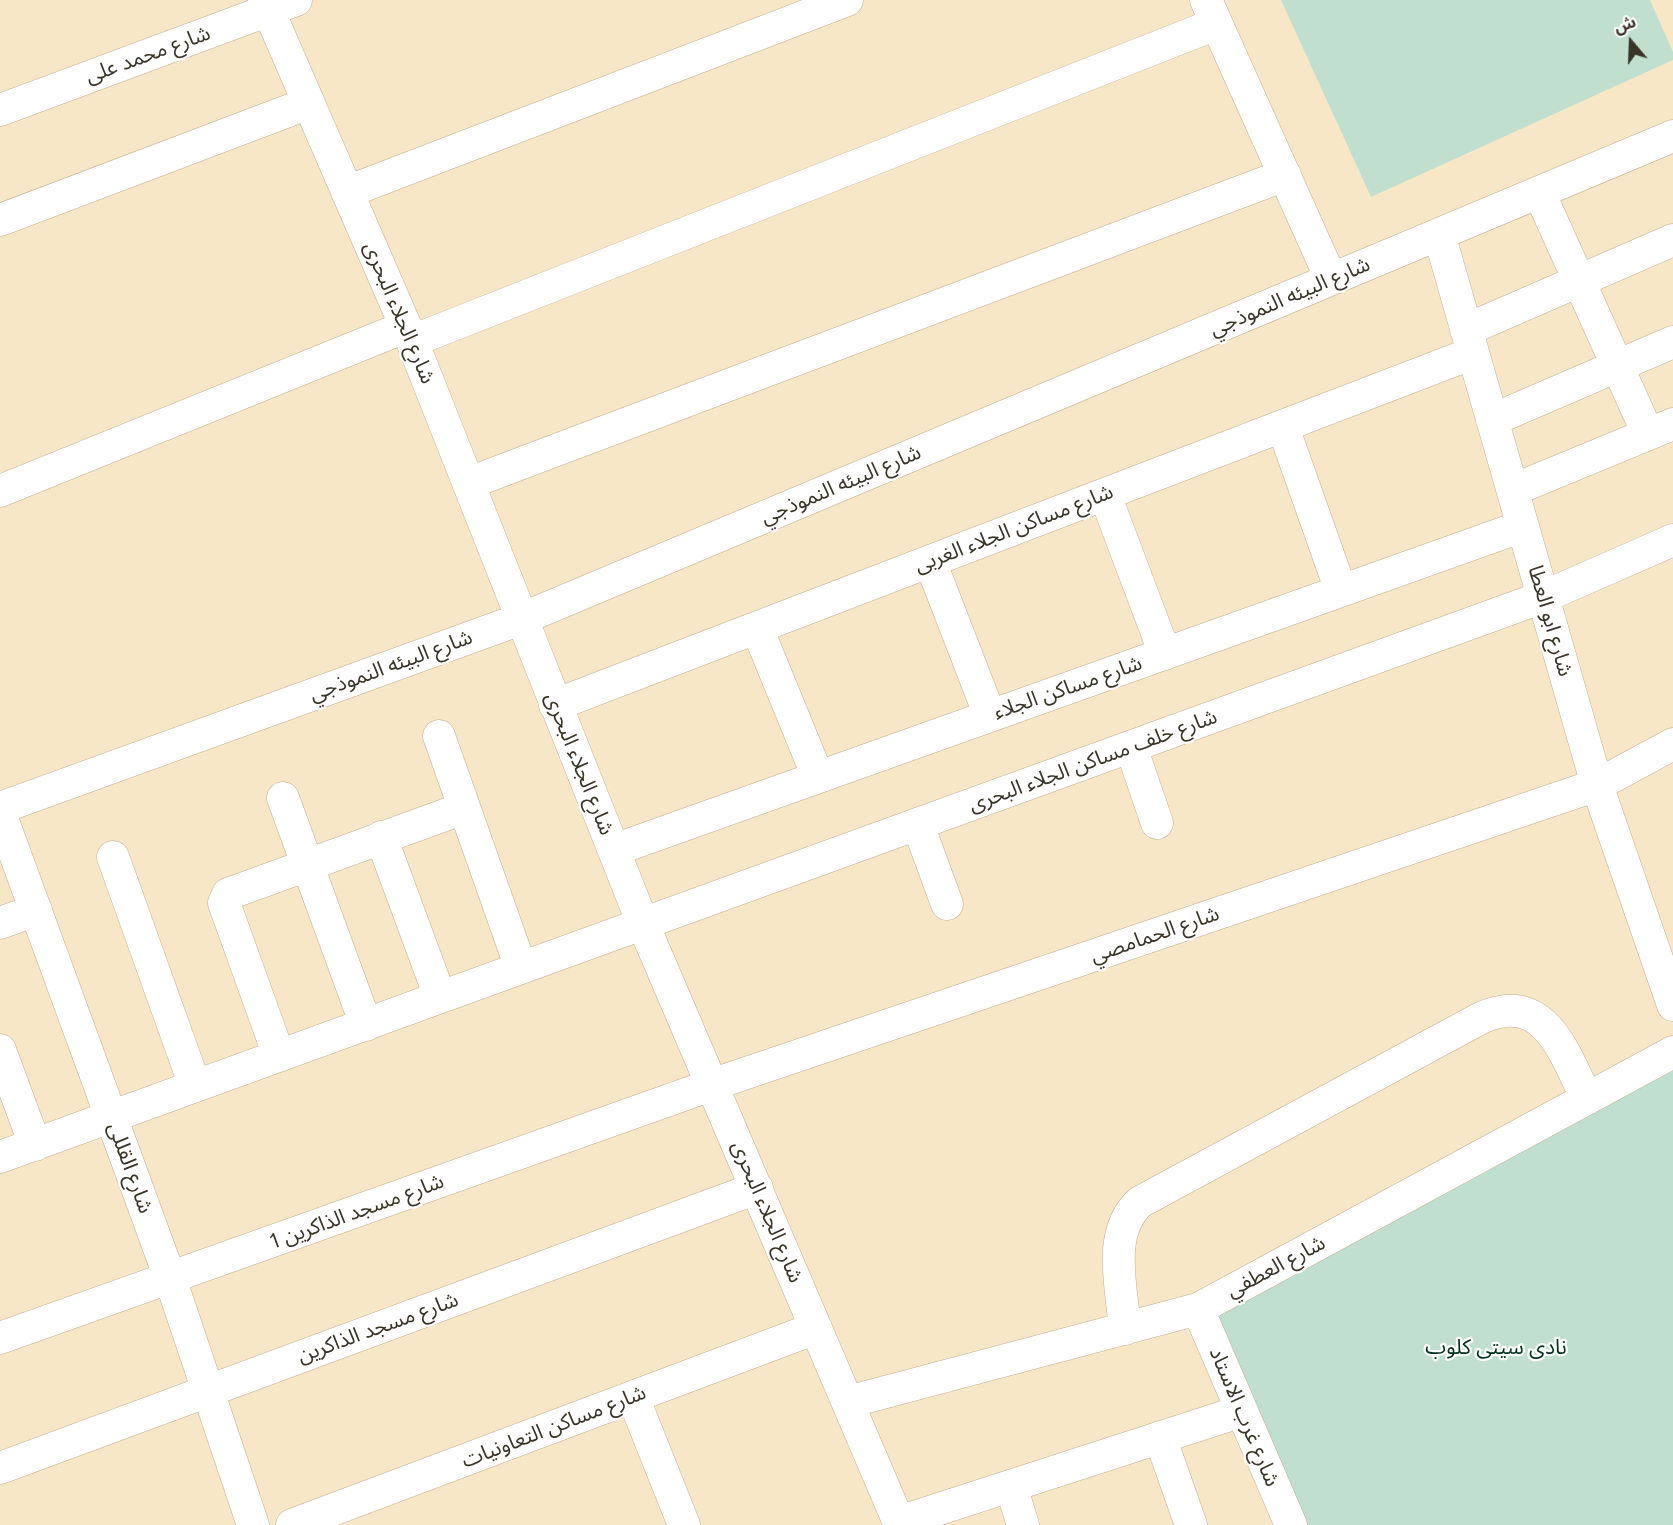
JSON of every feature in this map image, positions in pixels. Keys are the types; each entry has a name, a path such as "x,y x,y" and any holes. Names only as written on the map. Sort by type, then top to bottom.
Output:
{"street":[{"path":"347,192 847,0"},
{"name":"شارع الجلاء البحرى","path":"276,3 309,103 408,334 643,924 714,1084 900,1523"},
{"name":"شارع محمد على","path":"0,110 276,3"},
{"path":"0,491 408,334 1211,12 1331,279"},
{"path":"0,220 309,103"},
{"name":"شارع البيئه النموذجي","path":"0,810 521,619 1673,136"},
{"path":"468,483 1285,175"},
{"path":"1512,490 1660,429 1617,366 1539,192"},
{"name":"شارع ابو العطا","path":"1439,234 1597,785 1670,985"},
{"name":"شارع مساكن الجلاء الغربى","path":"555,705 1283,426 1470,342 1579,281 1673,240"},
{"path":"1492,420 1673,342"},
{"path":"1283,426 1341,591"},
{"path":"1105,495 1165,654"},
{"name":"شارع مساكن الجلاء","path":"614,850 1523,526"},
{"name":"شارع خلف مساكن الجلاء البحرى","path":"0,1157 1543,597 1673,540"},
{"path":"930,561 990,716"},
{"path":"757,628 818,777"},
{"path":"439,736 521,968"},
{"name":"شارع الحمامصي","path":"714,1084 1597,785 1673,744"},
{"path":"1131,747 1157,823"},
{"path":"283,798 366,1025"},
{"path":"279,1056 224,903 232,891 464,807"},
{"name":"شارع القللى","path":"0,810 170,1278 254,1525"},
{"path":"918,825 947,904"},
{"path":"381,837 440,998"},
{"path":"113,857 195,1086"},
{"path":"0,923 36,910"},
{"path":"1125,1329 1119,1242 1125,1220 1140,1202 1481,1018 1496,1011 1512,1010 1528,1013 1542,1021 1553,1033 1587,1099"},
{"name":"شارع العطفي","path":"848,1402 1198,1309 1673,1052"},
{"path":"3,1067 34,1145"},
{"name":"شارع مسجد الذاكرين 1","path":"0,1338 714,1084"},
{"name":"شارع مسجد الذاكرين","path":"0,1468 757,1188"},
{"name":"شارع غرب الاستاد","path":"1198,1309 1291,1525"},
{"name":"شارع مساكن التعاونيات","path":"292,1525 816,1328"},
{"path":"633,1397 684,1525"},
{"path":"900,1523 1242,1411"},
{"path":"1160,1437 1191,1525"},
{"path":"1011,1486 1023,1525"}],"green space":[{"path":"1281,0 1650,0 1673,52 1673,60 1371,197"},
{"name":"نادى سيتى كلوب","path":"1673,1050 1673,1525 1290,1525 1198,1309"}]}
